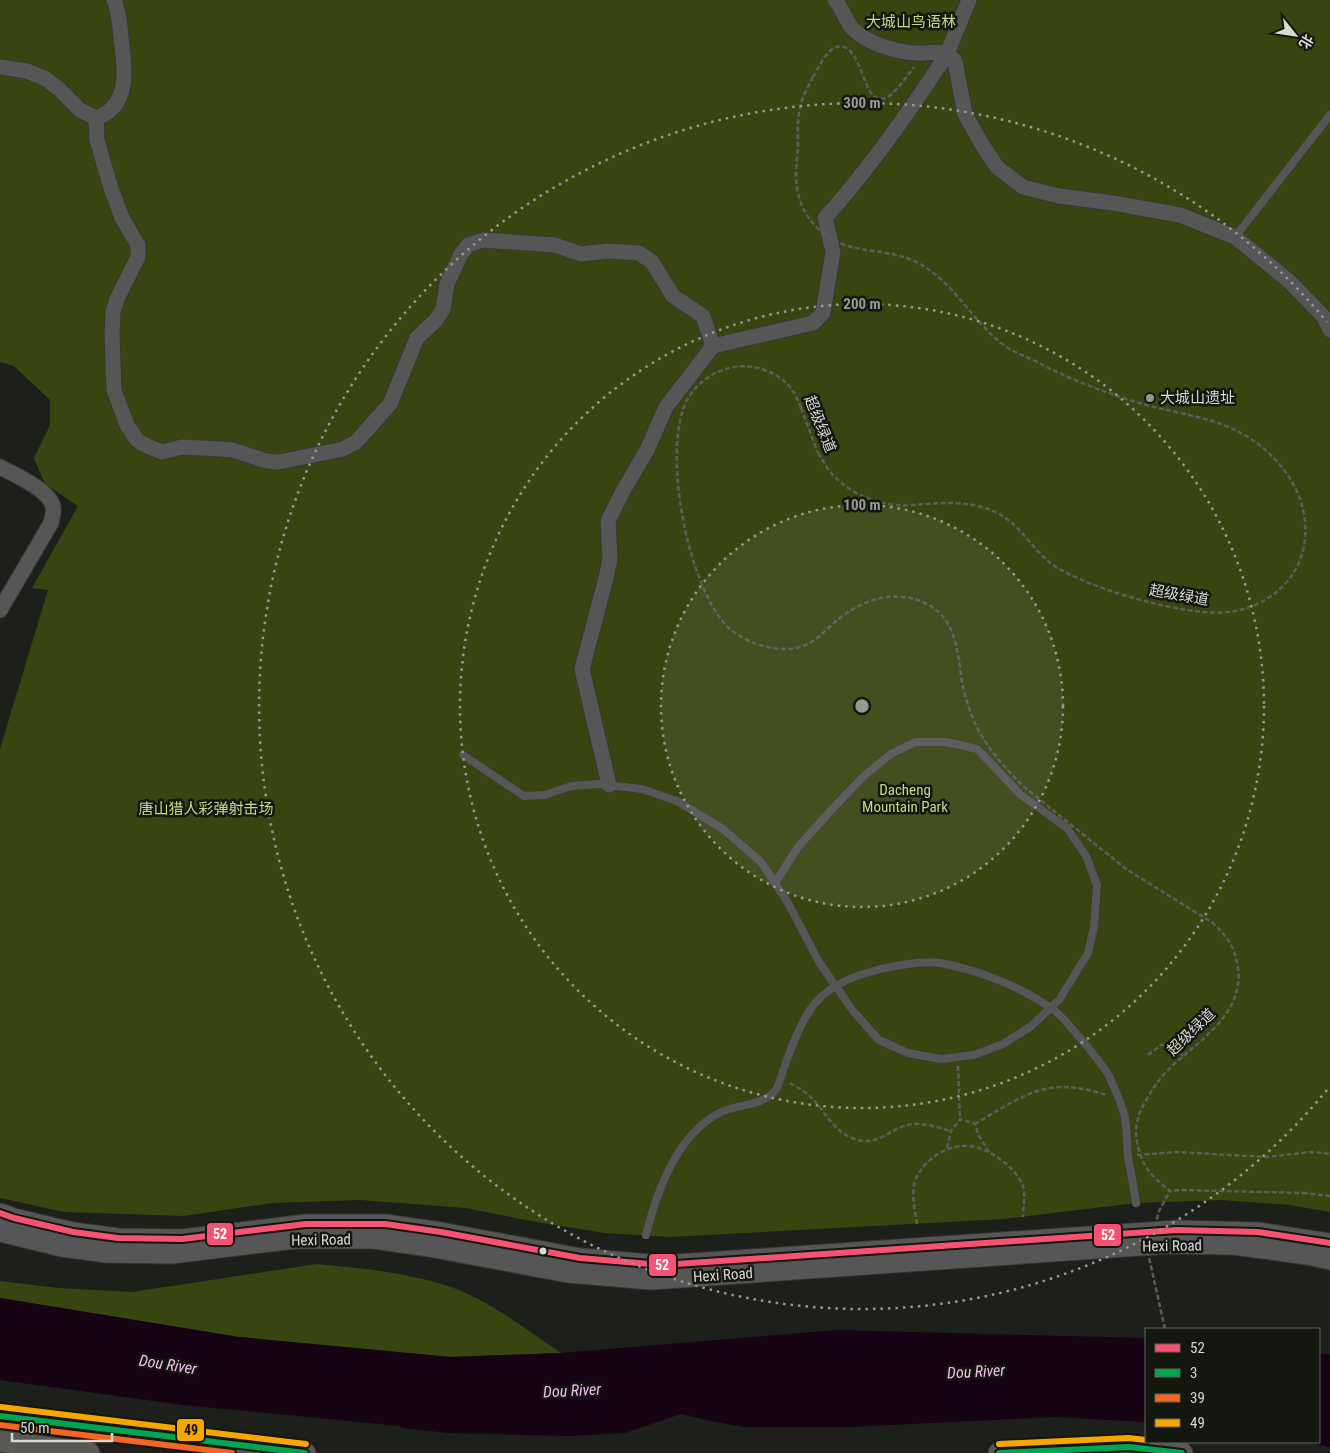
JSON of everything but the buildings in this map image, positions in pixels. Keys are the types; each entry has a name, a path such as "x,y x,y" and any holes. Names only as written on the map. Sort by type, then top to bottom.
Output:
{"main road":[{"path":"0,1416 305,1453"},
{"path":"0,1441 89,1453"},
{"path":"999,1453 1129,1448 1182,1453"}],"street":[{"path":"0,67 28,71 46,79 60,89 80,110 96,118 104,116 113,108 120,97 124,85 125,70 119,17 114,0"},
{"path":"835,0 841,7 852,29 884,48 918,54 937,51 947,54 954,61 965,114 981,143 997,167 1023,187 1059,196 1180,215 1235,237 1289,281 1324,317 1330,330"},
{"path":"608,785 582,669 610,559 608,522 647,450 666,407 713,346 814,323 823,313 833,252 825,218 851,189 906,115 947,54 969,0"},
{"path":"96,118 98,140 110,185 122,218 138,245 138,257 117,299 113,312 114,390 127,425 138,440 162,452 182,447 233,450 266,461 279,462 343,449 356,442 390,404 417,338 436,320 443,309 447,284 461,254 468,246 483,240 555,245 581,254 608,251 639,253 652,262 673,296 702,316 713,346"},
{"path":"0,467 36,487 49,497 54,508 51,523 0,610"},
{"name":"Hexi Road","path":"0,1213 73,1232 118,1238 182,1239 306,1224 385,1224 441,1232 580,1258 662,1265 1177,1230 1258,1232 1330,1243"},
{"name":"Hexi Road","path":"0,1232 62,1247 106,1253 171,1254 295,1239 374,1240 429,1247 568,1273 651,1280 1168,1244 1233,1245 1330,1260"}],"lane":[{"path":"1235,237 1330,115"},
{"path":"463,755 524,796 544,795 571,786 599,784 642,789 677,801 723,828 761,862 788,903 819,962 853,1011 879,1040 908,1053 941,1059 974,1055 1003,1044 1030,1027 1059,1000 1088,953 1094,927 1098,885 1086,856 1067,828 1021,795 977,749 946,742 915,742 891,754 865,775 798,847 775,883"},
{"path":"646,1235 653,1204 664,1176 681,1149 700,1127 721,1112 740,1105 759,1102 776,1090 792,1046 804,1021 818,999 847,979 886,967 938,962 982,974 1008,985 1055,1012 1082,1041 1108,1075 1125,1116 1128,1156 1136,1204"}],"path":[{"name":"超级绿道","path":"906,79 887,98 879,99 871,93 857,60 850,51 842,47 834,48 828,54 807,89 800,109 795,178 804,213 811,222 831,238 849,246 893,253 920,264 941,280 989,333 1009,348 1063,375 1086,385 1151,406 1237,430 1270,454 1284,468 1295,486 1306,527 1300,561 1292,577 1280,590 1267,599 1245,609 1227,612 1180,608 1147,602 1097,586 1054,565 1037,551 1029,539 1012,522 998,513 983,507 958,503 903,506 890,504 870,499 842,483 833,475 818,453 795,392 783,380 770,372 758,367 744,366 732,367 706,378 695,388 683,408 677,445 681,510 688,545 714,609 725,624 737,634 752,642 771,648 789,648 806,645 850,609 865,602 892,596 916,600 926,604 942,617 951,629 957,644 962,682 975,722 992,750 1010,773 1023,786 1126,869 1213,923 1224,934 1237,956 1239,974 1233,1003 1219,1023 1167,1071 1154,1086 1137,1121 1136,1136 1140,1156 1148,1170 1170,1191"},
{"path":"1148,1056 1161,1045 1168,1044 1183,1056"},
{"path":"947,1149 951,1131 960,1119 957,1057"},
{"path":"780,1077 806,1093 833,1126 850,1138 874,1141 911,1124 924,1124 951,1131"},
{"path":"960,1119 975,1124 1010,1103 1045,1089 1087,1089 1118,1099"},
{"path":"975,1124 979,1136 990,1153"},
{"path":"917,1224 913,1197 915,1182 926,1162 947,1149 970,1146 990,1153 1005,1162 1018,1176 1024,1191 1023,1217"},
{"path":"1128,1156 1177,1152 1247,1157 1312,1152 1330,1154"},
{"path":"1165,1328 1148,1254 1159,1211 1170,1191 1303,1193 1330,1196"}],"green space":[{"name":"Dacheng Mountain Park","path":"0,0 1330,0 1330,1212 1290,1205 1221,1200 1136,1203 1004,1219 670,1237 605,1233 466,1208 360,1200 272,1203 184,1216 64,1212 0,1198 0,749 48,590 32,588 78,506 45,484 34,458 50,425 50,400 14,366 0,362"},
{"path":"317,1264 397,1274 445,1285 491,1306 561,1353 451,1357 239,1337 0,1298 0,1281 58,1288 132,1292"}],"water":[{"name":"Dou River","path":"0,1298 239,1337 451,1357 561,1353 836,1330 1145,1338 1145,1422 1054,1417 852,1427 744,1427 681,1414 625,1433 568,1436 449,1433 401,1428 400,1426 183,1405 0,1380"},
{"path":"1320,1353 1330,1355 1330,1447 1313,1443 1320,1443"}],"transit line":[{"name":"52","path":"0,1213 73,1232 118,1238 182,1239 306,1224 385,1224 441,1232 580,1258 662,1265 1177,1230 1258,1232 1330,1243"},
{"name":"49","path":"1,1407 306,1444"},
{"name":"3","path":"0,1416 305,1453"},
{"name":"39","path":"0,1425 232,1453"},
{"name":"49","path":"999,1444 1129,1438 1145,1440"},
{"name":"3","path":"999,1453 1129,1447 1182,1453"}],"place":[{"name":"大城山遗址","path":"1150,398"}],"park label":[{"name":"大城山鸟语林","path":"911,22"},
{"name":"唐山猎人彩弹射击场","path":"206,809"}]}
